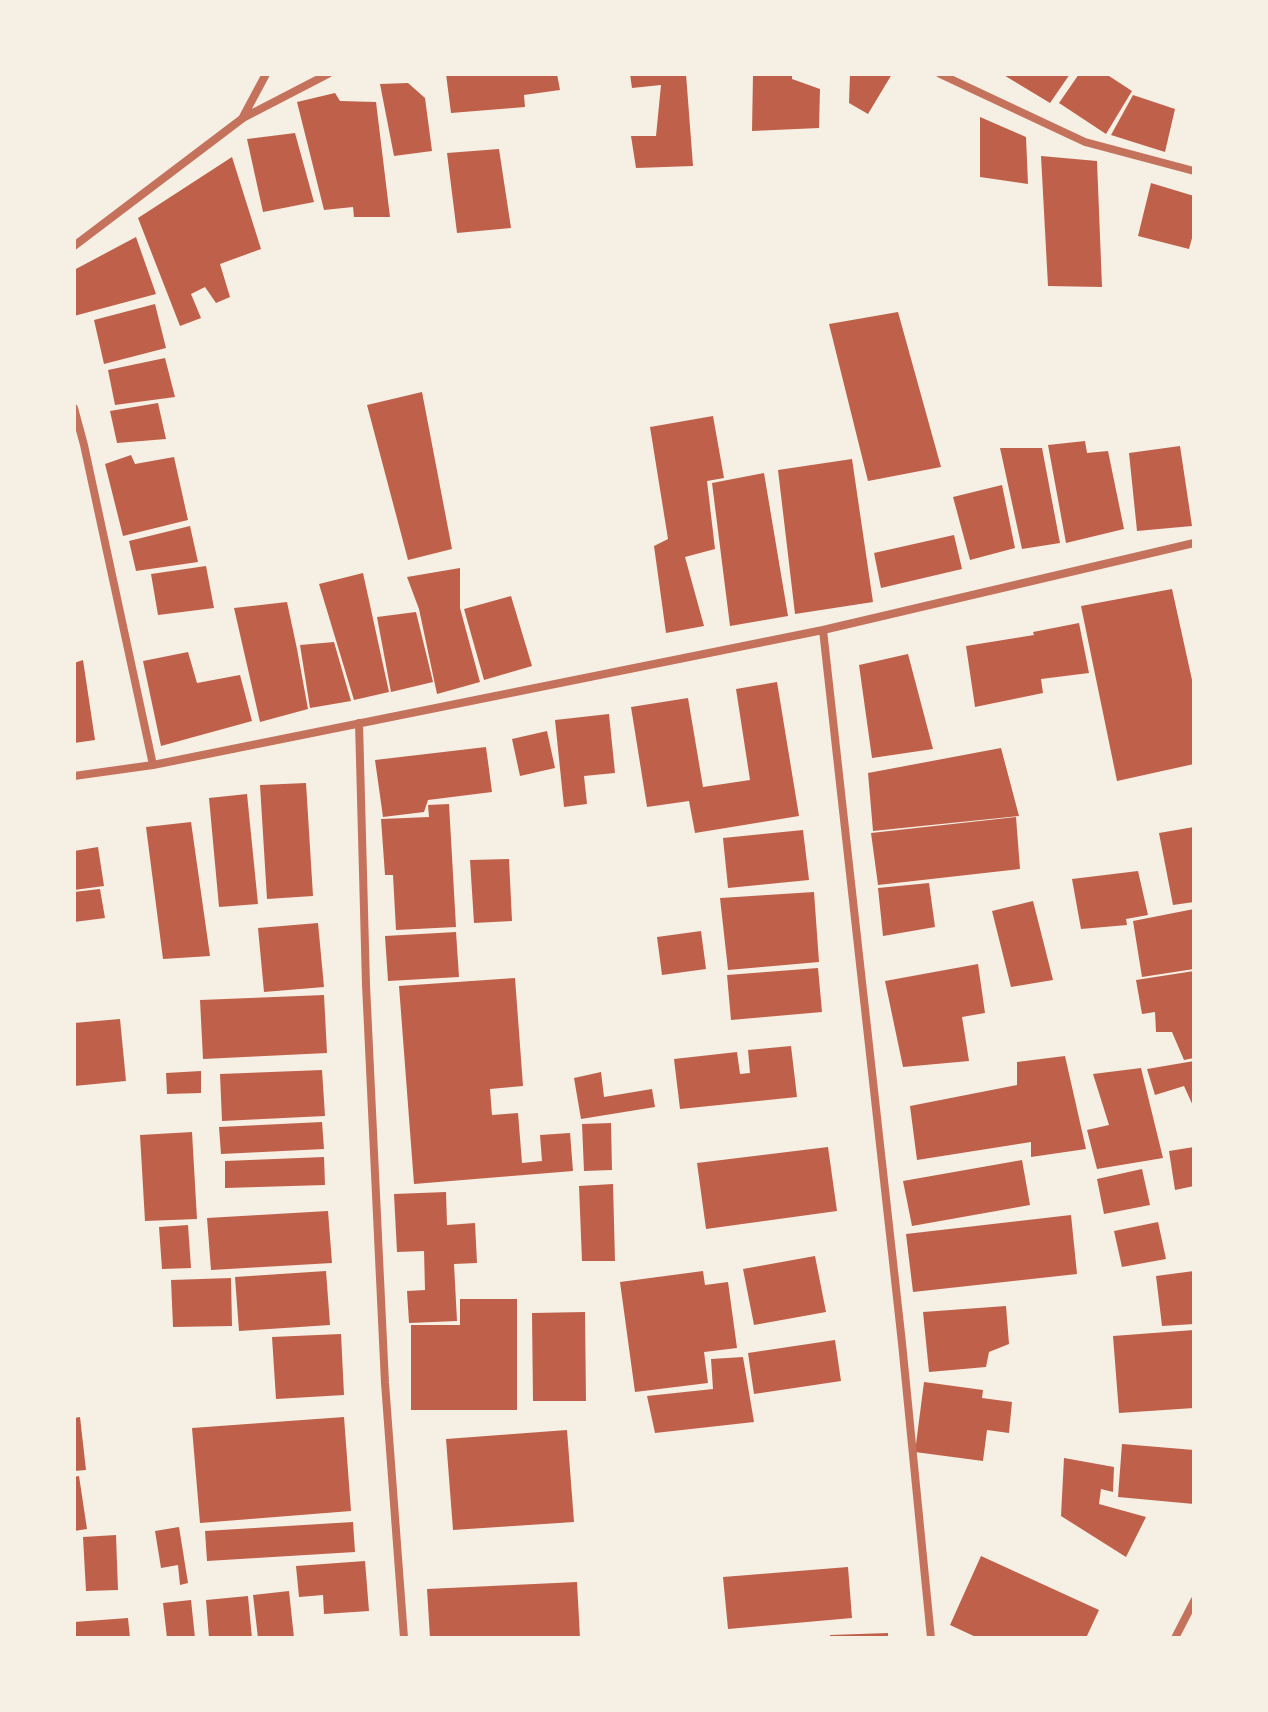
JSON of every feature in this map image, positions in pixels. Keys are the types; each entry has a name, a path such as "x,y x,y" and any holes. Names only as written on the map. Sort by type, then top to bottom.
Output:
{"street":[{"path":"243,118 266,74"},
{"path":"74,246 243,118 328,74"},
{"path":"940,74 1085,142 1194,171"},
{"path":"74,408 153,765"},
{"path":"74,776 153,765 823,630 1194,543"},
{"path":"823,630 931,1638"},
{"path":"359,723 366,985 384,1367 404,1638"},
{"path":"1175,1638 1194,1601"}],"building":[{"path":"446,74 557,74 560,90 524,95 525,107 451,113"},
{"path":"630,74 686,74 693,166 636,168 631,136 656,136 661,85 632,88"},
{"path":"753,74 792,74 792,79 820,89 819,128 752,131"},
{"path":"850,74 892,74 868,114 849,103"},
{"path":"1002,74 1070,74 1050,103"},
{"path":"1079,74 1106,74 1132,91 1106,134 1059,103"},
{"path":"408,83 425,98 432,151 394,156 380,84"},
{"path":"335,93 340,101 376,102 390,217 354,217 353,207 324,210 297,102"},
{"path":"1133,95 1175,109 1165,152 1111,135"},
{"path":"980,117 1026,137 1028,184 980,177"},
{"path":"295,133 314,202 263,212 247,139"},
{"path":"499,149 511,228 457,233 447,153"},
{"path":"1041,156 1097,161 1102,287 1048,286"},
{"path":"232,157 261,249 220,264 230,297 216,303 205,287 191,294 201,318 180,326 138,218"},
{"path":"1151,183 1194,196 1194,231 1189,249 1138,236"},
{"path":"136,237 156,294 74,316 74,270"},
{"path":"155,304 166,348 104,364 94,320"},
{"path":"898,312 941,467 868,481 829,324"},
{"path":"165,358 175,397 115,405 108,370"},
{"path":"422,392 452,549 408,560 367,405"},
{"path":"158,403 166,439 117,443 110,411"},
{"path":"713,416 724,478 707,481 715,549 685,557 704,626 666,633 654,546 668,539 650,427"},
{"path":"1085,441 1087,453 1108,451 1124,529 1066,543 1048,445"},
{"path":"1180,446 1192,526 1137,531 1129,453"},
{"path":"1000,448 1042,448 1060,543 1022,549"},
{"path":"131,455 135,464 174,457 188,520 123,536 105,464"},
{"path":"852,459 873,602 795,614 778,470"},
{"path":"764,473 788,616 730,626 712,483"},
{"path":"1002,485 1015,548 970,560 953,497"},
{"path":"190,526 198,562 136,571 129,541"},
{"path":"954,535 962,569 881,588 874,553"},
{"path":"206,566 214,608 158,615 151,574"},
{"path":"460,568 460,608 480,682 437,694 419,609 407,577"},
{"path":"363,573 389,692 354,700 319,584"},
{"path":"1172,589 1194,689 1194,764 1117,781 1081,606"},
{"path":"511,596 532,666 484,680 464,609"},
{"path":"287,602 308,709 260,722 234,608"},
{"path":"416,612 433,682 391,692 377,617"},
{"path":"1079,623 1089,673 1041,679 1043,693 975,707 966,646 1034,635 1033,632"},
{"path":"334,642 351,701 310,708 300,645"},
{"path":"188,652 197,683 240,675 252,721 161,746 143,661"},
{"path":"908,654 933,749 872,758 859,665"},
{"path":"83,660 95,740 74,743 74,663"},
{"path":"777,682 799,816 695,833 689,801 647,807 631,707 688,698 703,787 750,780 736,689"},
{"path":"609,714 615,773 584,776 587,804 564,807 555,720"},
{"path":"547,731 555,768 520,776 512,739"},
{"path":"486,747 492,792 428,800 424,812 383,817 375,760"},
{"path":"1001,748 1019,816 873,831 868,773"},
{"path":"306,783 313,896 267,899 260,785"},
{"path":"247,794 258,904 219,907 209,798"},
{"path":"449,804 456,927 396,930 393,875 385,875 381,819 429,817 428,805"},
{"path":"1016,817 1020,869 878,885 871,833"},
{"path":"191,822 210,956 163,959 146,827"},
{"path":"1194,827 1194,902 1173,905 1159,833"},
{"path":"803,830 809,880 728,888 723,838"},
{"path":"98,847 104,886 74,890 74,851"},
{"path":"509,859 512,921 474,923 470,860"},
{"path":"1138,871 1148,915 1126,919 1127,925 1081,929 1072,879"},
{"path":"929,883 935,927 883,936 878,888"},
{"path":"100,889 105,918 74,922 74,892"},
{"path":"814,892 819,962 728,970 720,898"},
{"path":"1033,901 1053,980 1011,987 992,911"},
{"path":"1194,909 1194,969 1142,977 1133,921"},
{"path":"318,923 324,987 264,992 258,928"},
{"path":"701,931 706,969 662,975 657,937"},
{"path":"456,932 459,977 388,981 385,936"},
{"path":"978,964 985,1013 962,1017 969,1061 903,1067 885,981"},
{"path":"818,968 822,1012 731,1020 727,975"},
{"path":"1194,971 1194,1058 1184,1060 1172,1032 1156,1032 1155,1012 1142,1014 1136,980"},
{"path":"515,978 523,1086 490,1089 492,1115 518,1113 522,1163 542,1161 540,1135 570,1133 573,1171 414,1184 399,986"},
{"path":"324,995 327,1053 203,1059 200,1000"},
{"path":"120,1019 126,1081 74,1086 74,1023"},
{"path":"791,1046 797,1097 680,1109 674,1059 737,1052 740,1074 750,1073 748,1050"},
{"path":"1065,1056 1086,1149 1031,1157 1031,1142 917,1160 910,1106 1017,1085 1017,1062"},
{"path":"1194,1061 1194,1108 1184,1086 1155,1095 1147,1069"},
{"path":"1141,1068 1163,1158 1097,1169 1087,1130 1109,1125 1093,1074"},
{"path":"322,1070 325,1116 222,1121 220,1074"},
{"path":"201,1071 201,1093 167,1094 166,1073"},
{"path":"601,1072 604,1097 652,1089 655,1107 581,1119 574,1078"},
{"path":"322,1122 324,1149 221,1154 219,1127"},
{"path":"611,1123 612,1170 584,1171 582,1124"},
{"path":"192,1132 197,1219 145,1221 140,1135"},
{"path":"828,1147 837,1211 706,1229 697,1163"},
{"path":"1194,1147 1194,1186 1175,1190 1169,1151"},
{"path":"324,1157 325,1185 225,1188 225,1161"},
{"path":"1022,1160 1030,1205 912,1226 903,1181"},
{"path":"1142,1169 1150,1205 1104,1214 1097,1179"},
{"path":"613,1184 615,1261 582,1261 579,1186"},
{"path":"446,1192 447,1225 475,1223 477,1263 454,1264 457,1321 409,1323 407,1291 425,1290 424,1251 397,1252 394,1194"},
{"path":"328,1211 332,1263 211,1270 207,1218"},
{"path":"1071,1215 1077,1274 913,1292 906,1234"},
{"path":"1158,1222 1166,1259 1122,1267 1114,1231"},
{"path":"188,1225 191,1268 162,1269 159,1227"},
{"path":"815,1256 826,1312 754,1325 743,1269"},
{"path":"326,1271 330,1325 239,1331 235,1277"},
{"path":"703,1271 705,1285 728,1282 737,1348 704,1352 708,1383 635,1392 620,1282"},
{"path":"1194,1271 1194,1324 1162,1326 1156,1276"},
{"path":"231,1278 232,1326 173,1327 171,1280"},
{"path":"460,1299 517,1299 517,1410 411,1410 411,1325 460,1325"},
{"path":"1006,1306 1009,1344 989,1352 986,1367 929,1372 923,1312"},
{"path":"585,1312 586,1401 533,1401 532,1313"},
{"path":"1194,1330 1194,1408 1119,1413 1113,1336"},
{"path":"341,1334 344,1395 276,1399 272,1337"},
{"path":"835,1340 841,1381 754,1394 748,1353"},
{"path":"743,1357 754,1422 655,1433 647,1396 713,1389 711,1359"},
{"path":"924,1382 983,1390 982,1398 1012,1402 1009,1433 987,1430 983,1461 915,1452"},
{"path":"80,1417 86,1470 74,1471 74,1418"},
{"path":"344,1417 351,1511 200,1523 192,1428"},
{"path":"567,1430 574,1522 453,1530 446,1439"},
{"path":"1122,1444 1194,1450 1194,1504 1118,1497"},
{"path":"1064,1458 1114,1467 1113,1492 1101,1489 1099,1504 1146,1517 1126,1557 1061,1516"},
{"path":"79,1476 87,1529 74,1531 74,1477"},
{"path":"353,1522 355,1552 207,1561 205,1531"},
{"path":"179,1527 188,1583 180,1585 178,1565 161,1568 155,1531"},
{"path":"116,1535 118,1590 86,1591 83,1537"},
{"path":"981,1556 1099,1610 1086,1638 978,1638 950,1625"},
{"path":"365,1561 369,1611 324,1614 323,1595 299,1597 296,1566"},
{"path":"848,1567 852,1618 728,1629 723,1577"},
{"path":"577,1582 580,1638 430,1638 427,1589"},
{"path":"289,1591 294,1638 258,1638 253,1595"},
{"path":"248,1596 252,1638 209,1638 206,1600"},
{"path":"191,1600 195,1638 167,1638 163,1603"},
{"path":"128,1618 130,1638 74,1638 74,1622"},
{"path":"888,1633 888,1638 830,1638 830,1635"}]}
